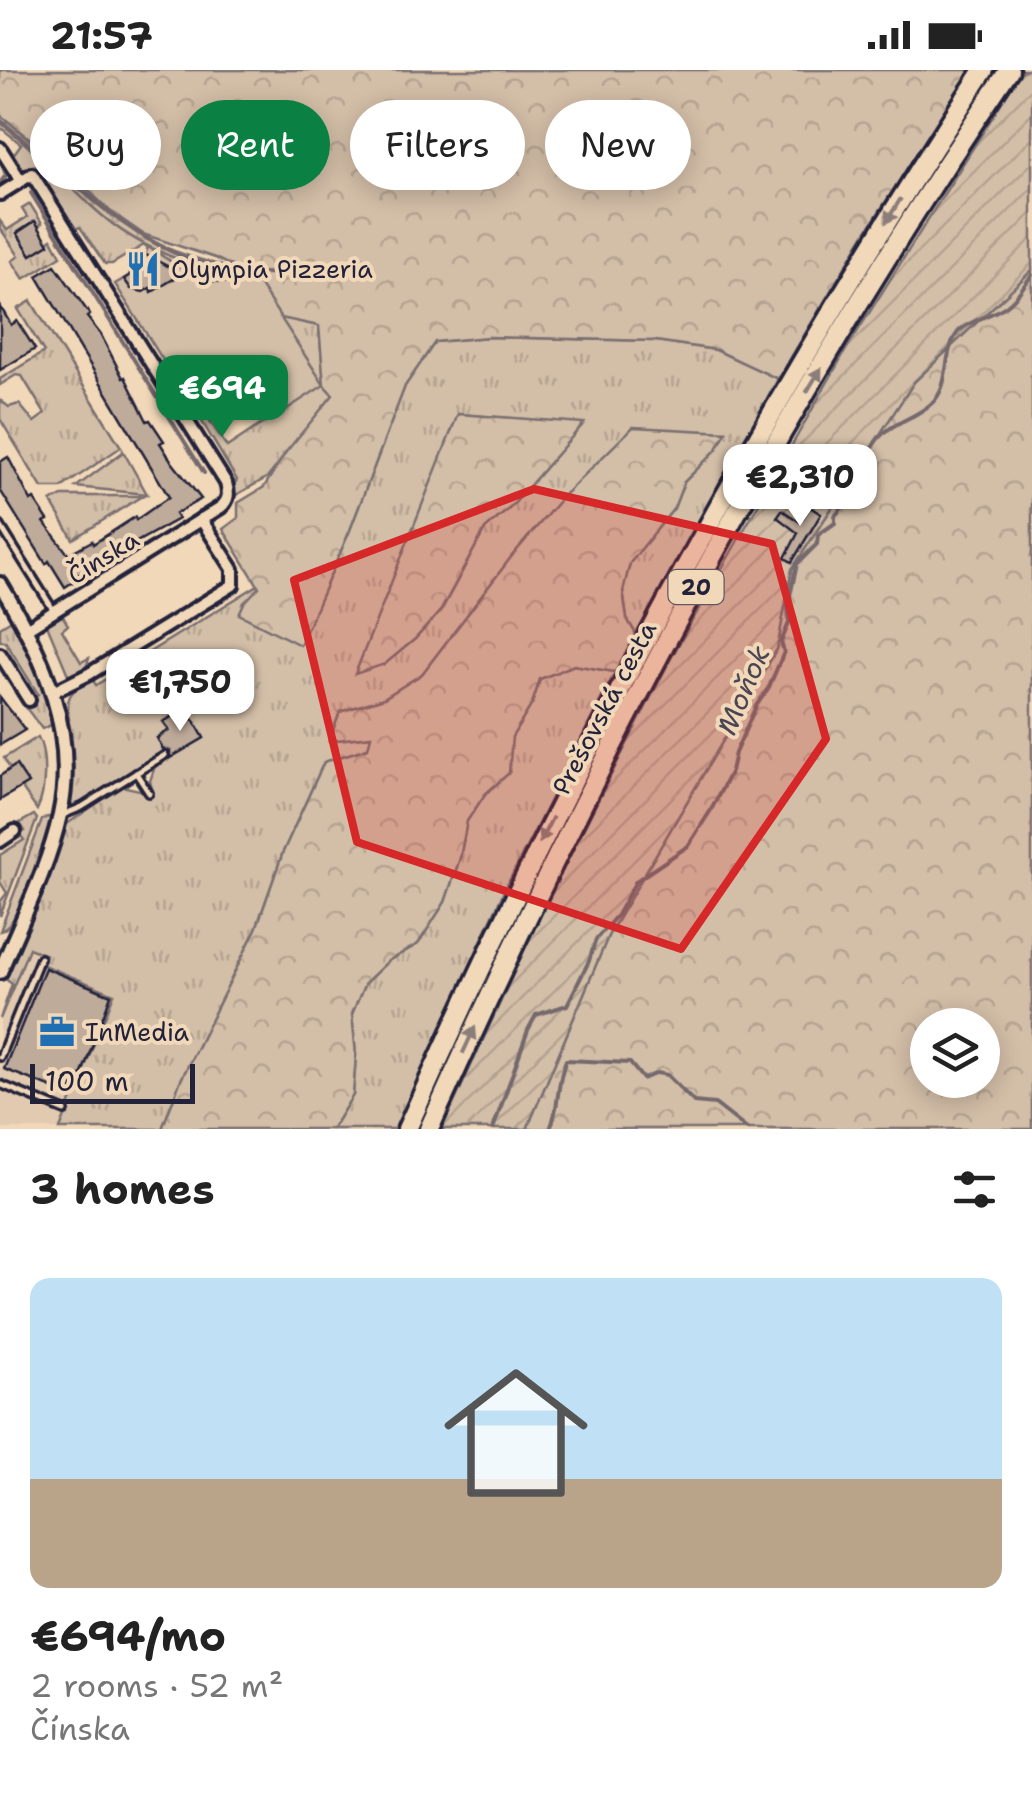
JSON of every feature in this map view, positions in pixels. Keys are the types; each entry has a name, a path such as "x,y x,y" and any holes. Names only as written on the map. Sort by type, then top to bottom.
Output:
{"highway":[{"name":"Prešovská cesta","path":"406,1129 546,830 706,528 853,276 984,70"},
{"name":"Prešovská cesta","path":"429,1129 572,822 684,608 813,382 943,169 1009,72"}],"street":[{"path":"0,148 21,181 0,194"},
{"name":"Čínska","path":"21,181 32,174 226,483 227,501 26,629"},
{"path":"52,692 233,585 233,569 201,519"},
{"path":"0,584 26,629 52,692 65,756 60,816 41,874 5,947 0,972"},
{"path":"0,654 29,700"},
{"path":"0,841 16,831"}],"lane":[{"path":"0,525 54,611"},
{"path":"60,816 82,807 165,755"},
{"path":"136,773 149,793"},
{"path":"0,1057 40,958"},
{"path":"0,1084 64,1111"}],"highlighted area":[{"path":"534,489 772,544 826,739 681,949 357,842 294,580"}],"shaded area":[{"path":"28,945 122,992 67,1129 0,1129 0,1014"}],"green space":[{"path":"0,70 971,70 866,232 778,379 716,350 656,341 488,337 435,342 405,386 350,530 300,645 239,614 259,587 223,529 238,518 238,503 264,487 286,452 333,395 324,385 319,326 281,318 271,304 201,281 258,283 254,277 215,258 143,234 88,190 161,190 161,100 30,100 30,138 0,115"},
{"path":"993,70 1000,70 860,290 421,1129 414,1129 590,759 771,428"},
{"path":"1022,70 1032,70 1032,270 914,382 792,569 777,649 609,934 527,1129 442,1129 549,896 670,660 847,348"},
{"path":"0,115 30,141 30,148 27,145 0,122"},
{"path":"0,122 30,148 30,167 21,169 10,159 21,144 0,127"},
{"path":"48,190 74,190 120,229 156,250 194,265 254,277 259,284 201,281 144,245 112,264 105,264 80,227 73,230"},
{"path":"75,190 84,190 143,235 176,252 254,277 214,270 156,250 120,229"},
{"path":"30,204 42,223 38,227 34,222 17,233 31,255 52,239 61,256 24,279 12,261 19,256 0,228 0,221 7,230 27,217 22,209"},
{"path":"148,247 201,281 259,284 324,385 284,411 255,368 193,408 115,284 132,274 130,262 145,255"},
{"path":"1032,270 1032,1129 527,1129 609,934 777,649 792,569 914,382"},
{"path":"31,301 121,447 61,488 42,488 0,419 0,400 9,407 19,404 34,422 45,414 22,376 16,375 0,385 0,379 44,352 18,309"},
{"path":"281,318 319,326 324,385 333,395 268,477 236,495 232,488 237,480 201,420 207,416 227,447 274,416 247,374 193,408 240,344 283,411"},
{"path":"488,337 656,341 716,350 778,379 636,634 627,619 623,590 630,563 674,508 684,482 717,449 725,432 566,493 512,556 422,674 384,698 340,712 330,740 372,736 368,748 324,762 283,852 256,929 180,1082 162,1129 60,1129 114,994 43,965 46,955 29,948 0,1019 12,984 4,978 64,826 122,786 144,791 148,796 153,793 150,781 155,766 204,738 192,718 187,720 181,711 164,721 169,730 157,738 165,752 72,806 69,699 85,683 92,679 96,685 258,585 260,588 244,603 300,644 350,530 405,386 435,342","holes":["458,414 583,424 511,507 485,529 441,611 385,664"]},
{"path":"458,414 584,423 511,507 485,529 441,610 415,639 385,664 355,674"},
{"path":"633,427 726,432 717,449 684,482 674,508 630,563 623,591 627,619 636,634 615,672 574,665 540,679 532,704 512,737 509,773 485,794 467,821 445,902 418,944 388,961 365,983 352,1014 356,1055 353,1095 332,1129 162,1129 180,1082 256,929 283,852 324,762 368,748 371,736 329,741 340,712 384,698 422,674 512,556 566,493"},
{"path":"123,452 147,494 76,487"},
{"path":"62,496 142,496 73,539 51,502"},
{"path":"61,613 68,625 62,630 81,662 89,658 86,669 69,677 46,622"},
{"path":"13,619 28,647 53,724 42,729 27,709 38,694 5,641 0,641 0,627"},
{"path":"574,665 615,672 505,889 395,1129 332,1129 353,1095 356,1055 352,1014 365,983 388,961 418,944 445,902 467,821 485,794 509,773 511,737 532,704 540,679"},
{"path":"38,737 44,773 37,810 21,787 27,783 17,766 10,769 4,758"},
{"path":"34,815 37,819 0,916 0,902 7,893 0,882 0,855 24,840 20,834 25,831 20,823"},
{"path":"53,818 32,881 17,914 0,931 42,820"}],"building":[{"path":"35,221 49,244 31,255 17,233"},
{"path":"146,255 169,267 175,278 152,292 150,288 143,292 131,289 124,279 130,275 130,263"},
{"path":"55,265 90,315 87,317 101,335 147,421 164,441 160,443 201,499 175,514 178,519 77,575 79,578 65,587 0,490 0,462 8,457 31,501 34,499 48,520 44,522 68,554 92,541 93,544 135,517 136,520 169,497 37,276"},
{"path":"0,306 11,325 17,321 35,349 0,370"},
{"path":"810,507 821,514 792,562 785,558 798,533 777,517 782,510 800,522"},
{"path":"0,697 25,730 0,745"},
{"path":"182,711 187,720 192,717 204,738 170,758 170,751 163,749 157,738 169,730 163,722"},
{"path":"16,765 28,783 0,800 0,776"},
{"name":"InMedia","path":"45,968 111,995 80,1079 77,1078 70,1095 4,1069"}],"waterway":[{"path":"0,120 103,208 175,253 214,267 259,273 308,270"},
{"path":"0,183 6,175 3,167"},
{"path":"31,193 204,473"},
{"name":"Moňok","path":"493,1129 536,1015 567,1005 596,939 617,915 636,881 688,846 711,810 784,652 781,642 789,623 788,605 797,564 817,544 818,535 835,523 835,516 865,472 873,446 881,436 925,409 938,396 953,339 959,331 1007,305 1032,275"},
{"path":"550,1129 566,1060 630,1063 643,1079 657,1073 667,1075 694,1102 715,1104 747,1129"}],"place":[{"name":"Olympia Pizzeria","path":"143,269"},
{"name":"InMedia","path":"57,1032"}]}
